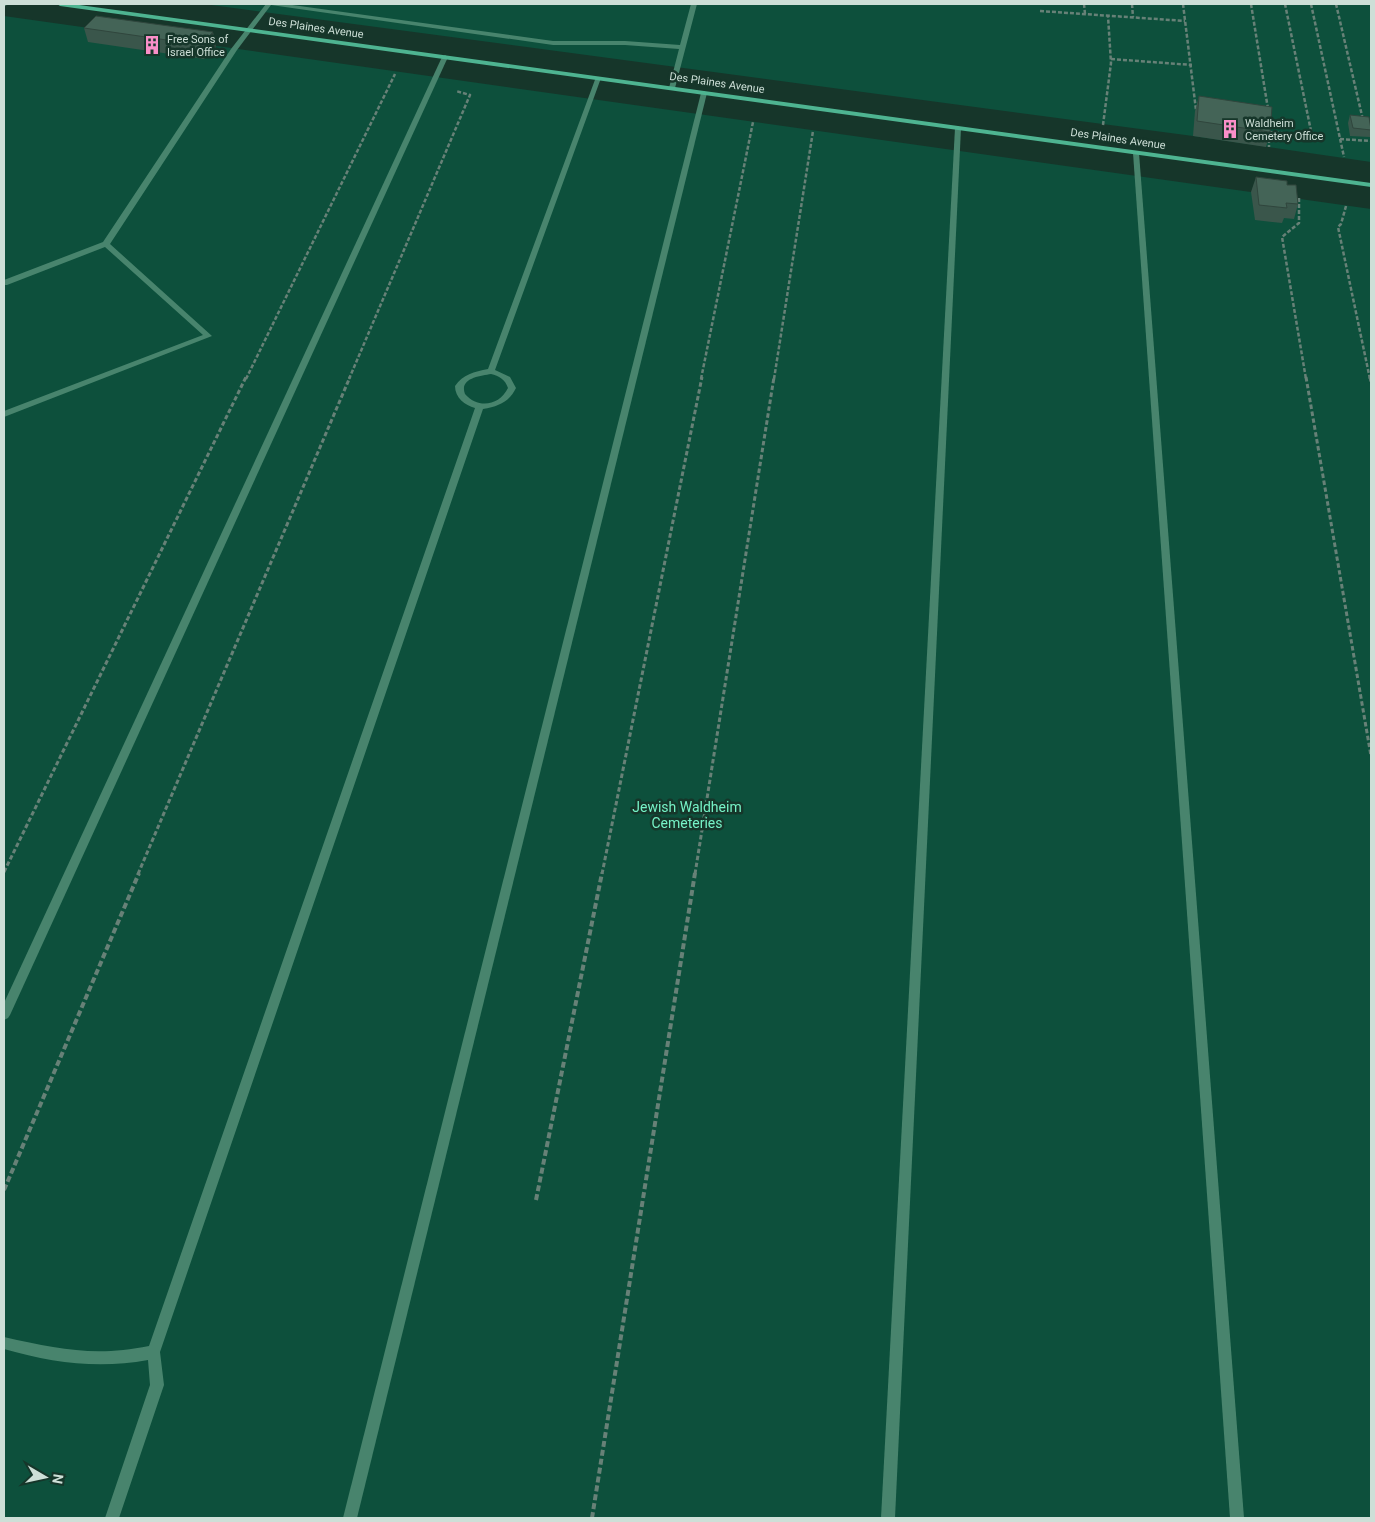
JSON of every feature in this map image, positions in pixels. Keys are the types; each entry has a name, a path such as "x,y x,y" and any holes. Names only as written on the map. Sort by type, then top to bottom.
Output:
{"main road":[{"name":"Des Plaines Avenue","path":"60,4 1371,185"}],"lane":[{"path":"4,283 106,244 234,49 269,4"},
{"path":"273,4 552,43 626,43 682,47"},
{"path":"672,88 694,4"},
{"path":"4,1015 444,57"},
{"path":"492,371 598,78"},
{"path":"350,1518 704,93"},
{"path":"888,1518 958,128"},
{"path":"1136,153 1237,1518"},
{"path":"4,414 208,336 106,244"},
{"path":"492,371 506,377 510,382 512,388 505,400 490,406 480,407 465,401 460,393 460,387 467,378 492,371"},
{"path":"112,1518 157,1385 154,1352 480,407"},
{"path":"4,1343 30,1351 103,1360 128,1358 154,1352"}],"path":[{"path":"1084,4 1085,14"},
{"path":"1132,4 1133,17"},
{"path":"1183,4 1192,64 1196,110"},
{"path":"1251,4 1268,109"},
{"path":"1269,132 1312,136 1285,4"},
{"path":"1311,4 1345,160"},
{"path":"1336,4 1363,120"},
{"path":"1040,11 1185,21"},
{"path":"1099,148 1111,59 1108,16"},
{"path":"1111,59 1192,64"},
{"path":"4,872 396,71"},
{"path":"4,1190 470,95 457,92 451,83 434,80"},
{"path":"536,1200 754,117"},
{"path":"1269,125 1269,150"},
{"path":"592,1518 814,126"},
{"path":"1340,139 1371,141"},
{"path":"1298,194 1300,223 1282,237 1371,756"},
{"path":"1348,200 1341,224 1338,227 1371,382"}],"green space":[{"path":"204,4 1371,4 1371,162 1193,136"},
{"name":"Jewish Waldheim Cemeteries","path":"4,16 1371,209 1371,1518 4,1518"}],"building":[{"path":"96,16 213,32 201,45 84,28"},
{"path":"1199,96 1272,107 1270,132 1197,121"},
{"path":"1350,115 1369,117 1371,130 1353,128"},
{"path":"1256,177 1287,181 1287,185 1296,185 1298,204 1286,203 1287,208 1259,205"}],"place":[{"name":"Free Sons of Israel Office","path":"152,45"},
{"name":"Waldheim Cemetery Office","path":"1230,129"}]}
